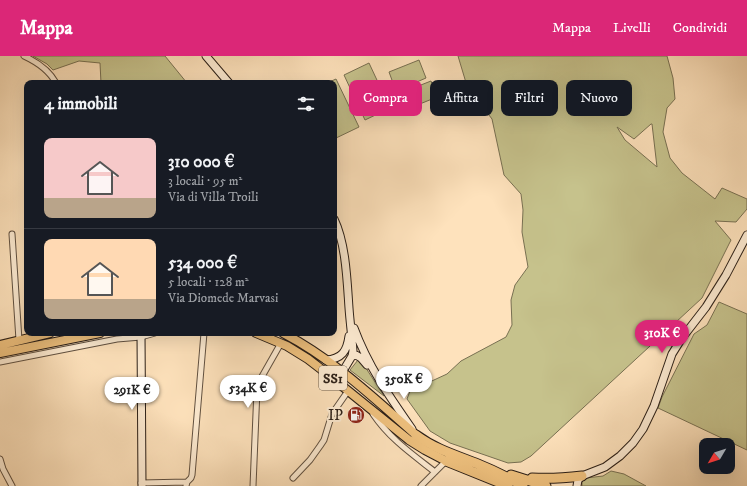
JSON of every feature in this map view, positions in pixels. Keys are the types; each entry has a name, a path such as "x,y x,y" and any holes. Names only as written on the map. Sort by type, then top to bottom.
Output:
{"highway":[{"name":"SS1","path":"416,435 440,450 479,464 523,486"},
{"name":"SS1","path":"446,461 506,485"},
{"path":"479,464 546,486"},
{"path":"518,477 548,479 582,476"}],"main road":[{"path":"0,345 37,336"},
{"path":"0,353 86,336"},
{"name":"SS1","path":"264,336 295,350 337,381 420,448 446,461"},
{"name":"SS1","path":"288,336 304,345 342,372 416,435"}],"street":[{"path":"24,56 45,69 54,80"},
{"path":"206,56 226,80"},
{"path":"337,226 343,251 347,279 353,347 352,356 337,381"},
{"path":"12,234 19,340"},
{"path":"577,486 578,480 582,476 603,468 615,460 629,447 643,429 654,406 672,354 682,338 706,307 726,275 747,235"},
{"path":"326,360 335,358 345,351 348,344 351,320"},
{"path":"351,320 361,346 376,376 416,435"},
{"path":"118,339 123,336"},
{"path":"0,362 135,336"},
{"path":"141,336 142,484 187,484 191,478 204,336"},
{"path":"253,486 257,389 260,380 281,343"},
{"path":"13,351 30,356"},
{"path":"352,356 356,355 361,358 376,376"},
{"path":"293,478 310,460 324,440 332,414 348,390"},
{"path":"369,408 390,436 435,472"},
{"path":"0,458 3,469 12,486"},
{"path":"421,486 446,461"}],"shaded area":[{"path":"33,56 165,56 185,80 101,80 100,63 79,61 53,70 47,64"},
{"path":"458,56 667,56 673,78 675,99 667,108 663,132 670,158 682,173 715,199 722,188 747,199 747,209 736,222 715,221 731,240 702,298 531,456 521,462 508,463 450,443 430,431 407,399 410,391 447,374 461,361 506,337 512,325 511,300 515,285 528,267 522,232 523,210 521,194 504,175 492,119 490,116 493,116 493,80 465,80","holes":["652,124 657,167 625,140 617,127 634,139"]},
{"path":"419,60 426,78 421,80 392,80 389,72"},
{"path":"369,63 377,80 349,80 349,86 344,75"},
{"path":"337,81 349,106 349,116 354,116 359,127 337,138"},
{"path":"430,81 430,100 422,103 422,85"},
{"path":"363,116 373,116 365,120"},
{"path":"719,302 747,314 747,450 735,444 735,438 722,438 658,408 662,397 694,334 707,325"},
{"path":"358,360 362,362 384,396 350,370"},
{"path":"611,471 624,474 646,486 582,486 582,482 586,478 603,476"}],"place":[{"name":"IP","path":"356,415"}]}
